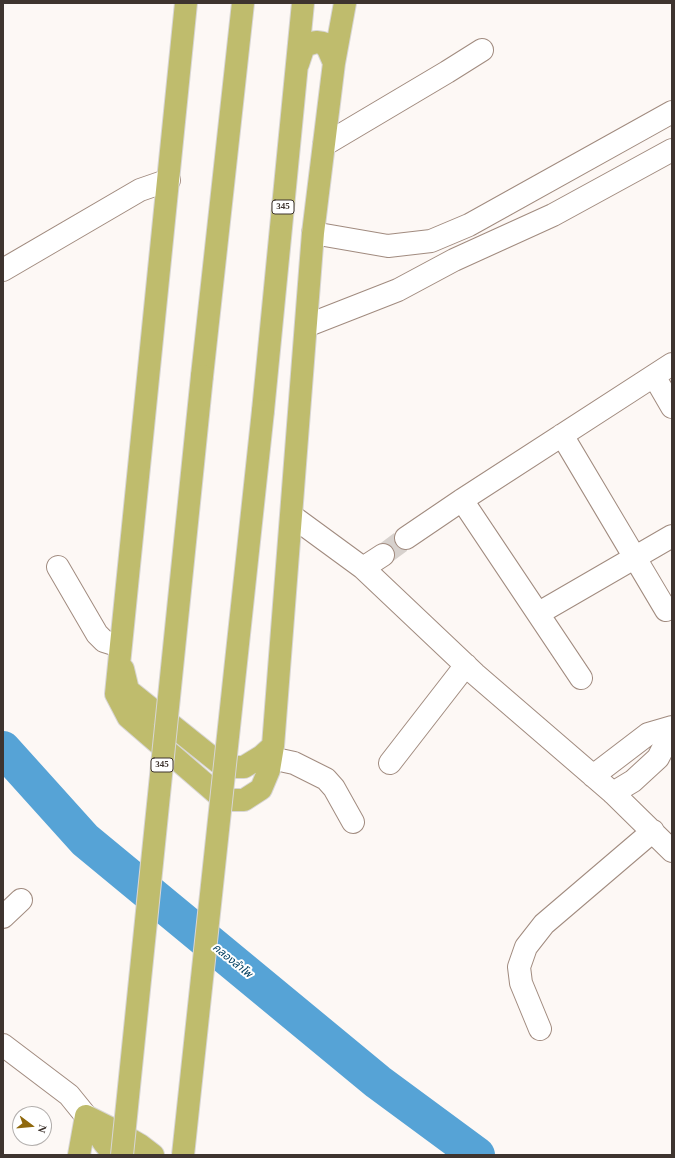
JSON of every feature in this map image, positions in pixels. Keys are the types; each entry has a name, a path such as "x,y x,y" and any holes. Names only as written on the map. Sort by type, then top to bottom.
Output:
{"main road":[{"path":"226,3 229,6 240,30"},
{"name":"345","path":"122,1155 202,376 244,3"},
{"name":"345","path":"183,1155 263,411 303,3"},
{"path":"188,5 116,694 128,717 224,800 244,800 261,789 269,770 272,752 292,516 313,233 334,62 349,4"},
{"path":"296,71 304,46 316,42 323,43 328,49 334,62"},
{"path":"120,651 128,690 224,767 244,767 272,752"},
{"path":"79,1155 86,1116"},
{"path":"86,1116 114,1155"},
{"path":"86,1116 116,1131 140,1145 153,1155"}],"street":[{"path":"324,145 482,50"},
{"path":"313,233 388,246 431,241 469,225 672,112"},
{"path":"306,326 398,290 454,260 553,215 672,150"},
{"path":"3,270 140,190 169,180"},
{"path":"406,538 672,364"},
{"path":"654,376 672,407"},
{"path":"562,435 666,610"},
{"path":"462,500 539,613 580,678"},
{"path":"292,516 363,568 466,665 613,793 672,851"},
{"path":"539,613 672,536"},
{"path":"363,568 382,555"},
{"path":"58,567 97,634 104,642 120,651"},
{"path":"390,763 466,665"},
{"path":"593,776 648,734 672,727"},
{"path":"613,793 633,781 658,758 672,731"},
{"path":"272,752 326,779 334,788 354,822"},
{"path":"540,1029 521,983 519,967 526,947 544,924 653,831"},
{"path":"3,917 21,900"},
{"path":"3,1045 69,1095 86,1116"}],"waterway":[{"name":"คลองลำโพ","path":"3,749 85,840 378,1082 477,1155"}],"tunnel":[{"path":"383,555 406,538"}]}
